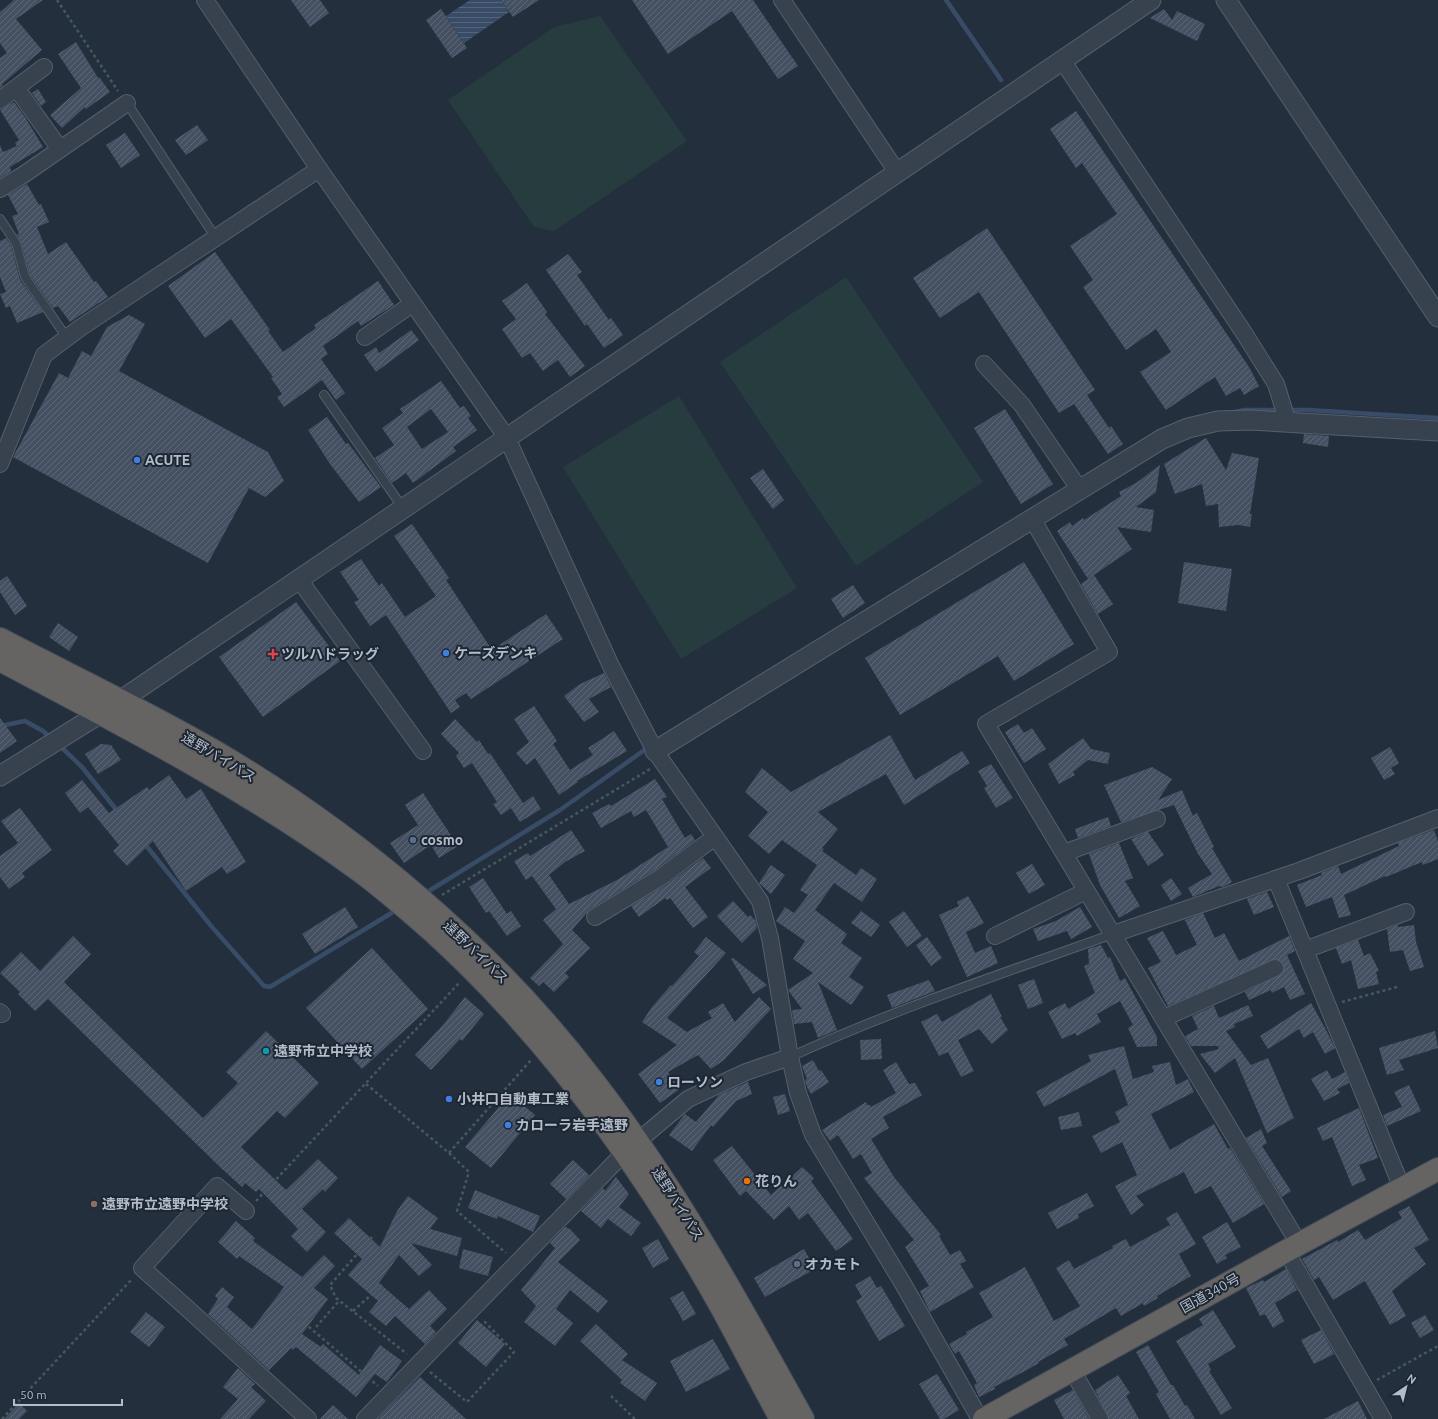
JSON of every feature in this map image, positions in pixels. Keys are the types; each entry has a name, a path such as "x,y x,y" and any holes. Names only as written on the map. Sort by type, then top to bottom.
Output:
{"highway":[{"name":"遠野バイパス","path":"0,639 214,751 293,802 360,851 427,905 496,970 545,1022 594,1080 632,1147 664,1211 721,1306 781,1419"},
{"name":"遠野バイパス","path":"0,660 212,773 302,831 361,872 412,914 472,968 504,1001 581,1092 632,1147 700,1237 803,1419"},
{"name":"国道340号","path":"984,1419 1293,1247 1438,1169"}],"street":[{"path":"205,0 412,304 507,438 611,666 659,756 760,901 770,938 790,1058 798,1093 813,1135 902,1282 980,1419"},
{"path":"782,0 897,172"},
{"path":"0,776 120,701 298,578 507,438 1150,0"},
{"path":"1226,0 1438,316"},
{"path":"1062,60 1244,333 1276,384 1288,421"},
{"path":"0,100 17,89 44,67"},
{"path":"17,89 60,150"},
{"path":"0,189 60,150 127,103"},
{"path":"0,464 44,355 319,169"},
{"path":"365,337 412,304"},
{"path":"984,364 1022,405 1077,485"},
{"path":"659,756 1033,520 1077,485 1162,438 1188,428 1218,421 1250,420 1288,421 1438,431"},
{"path":"1033,520 1109,652 986,724 1164,1018 1293,1247 1364,1387 1383,1419"},
{"path":"298,578 423,751"},
{"path":"1064,853 1157,818"},
{"path":"1113,934 1276,879 1438,818"},
{"path":"596,917 661,877 715,837"},
{"path":"1276,879 1402,1188"},
{"path":"995,936 1086,891"},
{"path":"1305,950 1406,912"},
{"path":"1164,1018 1275,968"},
{"path":"365,1419 632,1147 688,1099 746,1072 790,1058"},
{"path":"246,1211 216,1186 142,1268 308,1419"},
{"path":"1072,1370 1100,1419"}],"lane":[{"path":"127,103 216,238"},
{"path":"0,219 16,243 25,277 67,338"},
{"path":"324,395 403,508"},
{"path":"790,1058 846,1031 902,1009 1113,934"}],"path":[{"path":"57,0 127,103"},
{"path":"427,905 659,756"},
{"path":"246,1211 366,1084 472,968"},
{"path":"1328,1006 1397,987"},
{"path":"449,1153 543,1046"},
{"path":"366,1084 449,1153 469,1172 457,1211 518,1263"},
{"path":"372,1237 330,1285 336,1298 467,1402 514,1352 473,1310"},
{"path":"2,1419 142,1268"},
{"path":"353,1311 382,1285"},
{"path":"316,1327 340,1301"},
{"path":"295,1315 389,1395"},
{"path":"1364,1387 1438,1346"},
{"path":"611,1396 635,1419"}],"green space":[{"path":"600,16 687,141 554,231 534,227 448,100 554,27"},
{"path":"846,277 983,482 856,566 720,362"},
{"path":"679,396 797,588 681,659 563,467"}],"water":[{"path":"470,0 501,0 509,12 464,43 446,16"}],"building":[{"path":"14,0 43,0 16,19 42,50 2,84 3,86 0,88 0,58 7,53 0,43 0,12"},
{"path":"291,0 320,0 329,13 310,27"},
{"path":"501,0 539,0 513,17"},
{"path":"632,0 753,0 798,66 778,79 732,11 668,54"},
{"path":"441,9 467,48 452,58 426,20"},
{"path":"1164,9 1172,20 1177,11 1205,24 1197,41 1150,18"},
{"path":"76,42 98,78 99,77 110,92 86,109 85,107 62,128 50,115 81,88 58,54"},
{"path":"38,89 46,102 41,106 32,93"},
{"path":"14,102 43,147 10,167 11,171 0,178 0,145 3,152 17,146 15,143 19,140 0,110"},
{"path":"1076,111 1249,367 1259,386 1244,395 1240,388 1226,396 1215,377 1166,410 1140,372 1171,352 1156,329 1126,350 1083,287 1093,280 1070,246 1117,214 1082,163 1076,168 1050,129"},
{"path":"197,125 208,140 186,155 175,140"},
{"path":"125,133 140,155 121,168 106,145"},
{"path":"27,184 39,205 41,204 49,222 37,227 48,254 66,242 94,282 96,281 108,297 70,322 58,306 53,308 30,275 21,242 17,234 19,234 12,216 18,214 8,195"},
{"path":"987,228 1095,390 1087,395 1109,428 1111,426 1123,444 1108,454 1074,404 1059,413 979,292 940,318 913,278"},
{"path":"6,238 11,245 20,280 43,312 17,323 10,306 6,308 0,294 6,292 0,277 0,241"},
{"path":"215,252 270,330 268,331 283,352 316,328 314,325 378,281 394,305 361,326 358,321 323,346 328,354 321,359 345,393 336,400 322,380 284,407 277,397 282,394 271,378 273,377 231,319 205,338 168,286"},
{"path":"568,254 582,272 577,275 609,320 611,318 623,335 604,348 587,324 585,326 546,270"},
{"path":"527,283 547,312 545,314 585,366 570,377 558,360 543,371 530,353 522,358 502,329 516,319 502,301"},
{"path":"129,315 145,324 119,371 268,452 284,481 265,497 249,488 208,563 13,457 59,373 68,378 82,351 91,356 107,327"},
{"path":"411,330 419,340 376,372 364,355 376,347 379,353"},
{"path":"441,381 460,408 464,406 471,416 468,418 477,430 453,447 456,451 413,483 406,473 392,483 375,458 394,445 382,428 403,413 400,409","holes":["431,409 448,432 422,449 407,427"]},
{"path":"1005,409 1053,484 1021,504 974,428"},
{"path":"327,417 346,444 348,443 381,487 359,502 330,464 308,430"},
{"path":"1304,434 1329,436 1328,447 1303,443"},
{"path":"1206,438 1226,470 1232,453 1259,458 1250,514 1252,514 1250,527 1239,525 1219,527 1218,504 1206,506 1202,484 1175,494 1164,464"},
{"path":"1160,465 1156,492 1136,507 1154,510 1151,532 1117,527 1132,549 1088,579 1057,531 1070,522 1072,526 1083,518 1084,520 1121,496 1119,492 1136,483"},
{"path":"763,469 784,500 773,509 750,478"},
{"path":"412,524 449,578 446,580 492,650 546,614 563,639 471,699 466,693 455,700 460,707 451,713 386,615 370,626 354,602 359,600 340,572 361,559 379,586 382,583 405,617 436,596 394,536"},
{"path":"1024,562 1074,644 1014,681 998,656 900,715 865,658"},
{"path":"1184,562 1232,569 1226,611 1178,603"},
{"path":"1094,575 1113,604 1098,614 1081,584"},
{"path":"7,576 27,606 15,615 0,592 0,581"},
{"path":"853,585 865,603 843,618 831,599"},
{"path":"296,602 340,661 263,717 219,657"},
{"path":"58,623 78,637 69,651 49,637"},
{"path":"604,673 611,687 589,699 599,712 584,722 564,696 580,684"},
{"path":"534,706 557,741 553,744 570,770 593,755 588,748 614,731 627,751 577,781 578,782 559,795 535,758 527,765 516,753 529,742 514,719"},
{"path":"0,718 17,741 0,753"},
{"path":"455,719 477,742 479,740 488,754 490,753 523,803 533,796 541,809 520,822 511,808 501,815 493,804 497,802 472,763 464,768 456,756 459,753 441,734"},
{"path":"1018,724 1024,733 1032,728 1046,749 1024,763 1005,732"},
{"path":"890,735 915,780 962,751 970,763 904,805 886,774 818,812 838,829 822,848 824,849 822,851 856,875 861,868 877,879 862,902 834,883 815,910 847,934 841,943 862,958 849,977 864,987 851,1005 818,982 837,1030 818,1038 812,1022 794,1024 792,1010 802,1009 788,990 813,973 793,959 805,941 776,921 785,907 794,913 808,895 800,890 817,865 782,840 769,854 748,836 768,812 745,792 762,768 791,792"},
{"path":"1083,738 1091,749 1110,753 1108,764 1088,760 1073,772 1075,775 1059,784 1048,764"},
{"path":"101,744 111,745 121,760 98,774 85,754"},
{"path":"1390,747 1399,763 1391,768 1395,774 1384,780 1371,758"},
{"path":"991,764 1013,798 996,808 984,788 987,786 978,771"},
{"path":"1152,767 1172,779 1158,800 1182,790 1193,816 1197,813 1214,847 1212,848 1232,882 1223,887 1219,886 1193,897 1188,888 1212,874 1198,854 1174,805 1121,822 1104,785"},
{"path":"169,775 186,799 201,789 246,862 227,874 222,867 186,891 153,841 127,866 113,851 119,845 88,807 80,813 65,793 82,780 109,813 147,787 149,790"},
{"path":"655,779 667,797 662,799 685,838 691,834 695,840 656,869 590,909 572,930 590,948 565,973 569,977 554,992 543,982 539,986 530,978 563,944 543,920 556,909 532,876 526,880 514,861 528,853 530,856 571,830 585,851 565,862 549,875 569,904 617,880 668,847 646,810 634,817 631,811 601,828 592,813 609,804 611,806"},
{"path":"423,793 458,846 439,858 431,845 404,863 390,843 418,825 405,805"},
{"path":"20,808 52,850 22,873 25,877 9,889 0,877 0,856 18,843 1,821"},
{"path":"1108,817 1111,826 1078,838 1075,829"},
{"path":"1434,830 1438,841 1438,859 1423,865 1422,862 1386,877 1385,876 1344,895 1351,915 1339,918 1332,897 1306,907 1297,885 1322,875 1321,873 1338,866 1341,874 1399,846 1398,843"},
{"path":"1148,832 1164,855 1148,866 1131,839"},
{"path":"1119,843 1133,878 1125,881 1140,906 1119,918 1100,885 1089,854"},
{"path":"703,858 711,868 685,887 708,917 693,928 670,898 667,900 665,898 639,917 631,906 666,885"},
{"path":"1032,864 1045,885 1029,894 1016,873"},
{"path":"771,865 785,875 771,894 759,883"},
{"path":"483,878 507,914 511,911 521,926 507,936 489,911 486,913 469,887"},
{"path":"1171,878 1182,894 1171,901 1161,885"},
{"path":"1267,892 1274,907 1254,915 1247,899"},
{"path":"968,896 984,923 966,932 975,953 991,946 998,963 967,977 939,915 959,906 957,902"},
{"path":"733,901 748,917 750,915 756,921 757,928 742,943 717,916"},
{"path":"345,907 358,927 315,954 302,934"},
{"path":"1080,907 1092,927 1071,939 1067,931 1038,941 1033,929 1056,921"},
{"path":"861,911 880,925 871,937 851,923"},
{"path":"904,911 922,936 907,947 889,922"},
{"path":"1203,913 1215,938 1224,933 1239,961 1289,936 1295,951 1287,955 1305,994 1290,1000 1284,987 1272,993 1271,990 1249,1000 1245,992 1283,973 1283,964 1276,959 1168,1006 1148,968 1161,962 1147,938 1163,931 1176,955 1197,945 1185,920"},
{"path":"1398,925 1398,927 1414,925 1416,942 1424,967 1410,971 1403,950 1390,952 1387,929"},
{"name":"遠野市立中学校","path":"73,936 91,954 64,982 203,1118 238,1083 226,1072 266,1031 319,1083 285,1118 277,1111 241,1147 286,1190 318,1159 338,1178 325,1192 323,1189 302,1209 326,1232 307,1252 291,1236 298,1229 259,1189 256,1192 245,1183 242,1187 48,999 35,1011 18,994 20,992 0,973 21,952 40,971"},
{"path":"706,937 726,953 667,1018 687,1032 712,1018 708,1012 723,1003 735,1022 759,997 771,1009 724,1060 711,1069 698,1055 668,1072 680,1089 660,1103 638,1074 677,1045 642,1022 652,1007 671,985 672,986 699,956 694,952"},
{"path":"927,937 942,958 931,966 916,945"},
{"path":"1358,940 1364,956 1370,953 1379,971 1376,972 1379,984 1358,989 1351,960 1342,964 1336,948"},
{"path":"1101,945 1108,958 1110,957 1120,981 1125,978 1157,1037 1157,1046 1137,1047 1128,1028 1133,1025 1120,1001 1097,1014 1101,1022 1077,1036 1075,1033 1062,1039 1048,1012 1065,1003 1068,1009 1095,993 1084,966 1089,964 1088,949"},
{"path":"372,948 428,1009 362,1069 306,1008"},
{"path":"733,958 767,985 753,994 731,959"},
{"path":"1034,979 1043,1003 1028,1009 1018,985"},
{"path":"929,980 935,991 892,1008 887,995"},
{"path":"991,994 1002,1017 1000,1017 1008,1030 992,1044 979,1029 958,1040 974,1071 961,1077 948,1052 939,1056 921,1022 937,1014 942,1022"},
{"path":"465,997 484,1014 462,1041 460,1039 431,1070 415,1055 443,1025"},
{"path":"1311,1003 1335,1048 1325,1054 1313,1032 1304,1038 1299,1029 1268,1049 1260,1036"},
{"path":"1248,1005 1253,1016 1234,1024 1235,1027 1226,1031 1251,1065 1268,1058 1294,1118 1267,1133 1235,1058 1215,1073 1200,1054 1219,1049 1218,1046 1191,1046 1185,1036 1198,1029 1192,1016 1214,1006 1219,1018"},
{"path":"1435,1031 1438,1048 1399,1060 1404,1070 1387,1075 1379,1048"},
{"path":"881,1039 882,1059 861,1060 860,1040"},
{"path":"1124,1046 1133,1079 1154,1072 1152,1066 1170,1062 1176,1085 1188,1079 1194,1092 1151,1114 1170,1150 1214,1124 1228,1149 1230,1148 1264,1204 1233,1223 1211,1186 1195,1194 1184,1172 1136,1196 1144,1205 1131,1215 1115,1186 1137,1175 1122,1142 1101,1153 1092,1136 1120,1122 1115,1112 1128,1105 1115,1069 1044,1107 1036,1092 1091,1061 1088,1055"},
{"path":"813,1060 819,1071 821,1070 829,1082 811,1094 807,1087 805,1080 807,1079 802,1066"},
{"path":"896,1062 909,1084 915,1083 922,1095 883,1117 889,1128 871,1139 894,1177 941,1235 939,1236 950,1255 960,1250 966,1261 960,1264 974,1287 930,1312 920,1291 929,1286 905,1247 914,1240 864,1178 872,1173 861,1154 853,1159 838,1135 830,1141 822,1130 866,1102 867,1105 870,1105 871,1107 896,1093 883,1070"},
{"path":"1327,1070 1332,1079 1345,1072 1349,1083 1337,1089 1340,1093 1324,1101 1311,1079"},
{"path":"748,1082 752,1094 736,1101 713,1127 711,1125 692,1151 669,1135 685,1114 696,1122 719,1095"},
{"path":"1409,1085 1421,1111 1387,1126 1383,1115 1402,1107 1394,1092"},
{"path":"510,1094 535,1115 491,1168 465,1147"},
{"path":"785,1094 790,1111 778,1115 773,1097"},
{"path":"1359,1108 1378,1158 1359,1165 1366,1180 1352,1186 1332,1137 1323,1141 1317,1128"},
{"path":"1079,1112 1082,1126 1061,1130 1058,1117"},
{"path":"1261,1129 1267,1143 1262,1146 1291,1191 1282,1197 1246,1138"},
{"path":"732,1146 771,1195 802,1167 814,1178 811,1181 853,1239 836,1251 808,1213 799,1220 789,1206 774,1220 746,1191 740,1196 713,1160"},
{"path":"573,1160 589,1175 566,1199 550,1184"},
{"path":"616,1177 629,1194 619,1207 641,1223 631,1236 608,1219 601,1228 581,1211 603,1188 605,1191"},
{"path":"475,1190 540,1216 533,1232 498,1216 497,1219 468,1208"},
{"path":"1087,1193 1094,1206 1078,1214 1079,1218 1057,1229 1048,1213"},
{"path":"408,1196 438,1218 430,1229 462,1238 457,1256 411,1243 432,1265 419,1276 399,1255 379,1283 409,1309 429,1290 447,1309 430,1326 436,1332 425,1344 395,1316 386,1326 369,1312 378,1301 348,1275 362,1259 334,1233 349,1218 380,1247 397,1211"},
{"path":"1409,1206 1429,1240 1414,1248 1426,1264 1392,1291 1406,1316 1390,1325 1365,1281 1333,1300 1319,1277 1314,1280 1302,1259 1337,1240 1338,1242 1358,1230 1365,1240 1402,1218 1398,1212"},
{"path":"1177,1212 1196,1244 1179,1254 1191,1276 1157,1296 1158,1298 1144,1306 1143,1303 1121,1316 1116,1308 1064,1339 1068,1345 979,1397 974,1385 977,1383 959,1351 955,1354 949,1344 967,1334 966,1332 993,1317 979,1293 1025,1267 1054,1321 1080,1306 1056,1268 1069,1260 1074,1269 1113,1248 1112,1246 1126,1239 1130,1247 1170,1225 1166,1218"},
{"path":"236,1221 255,1238 253,1241 302,1277 324,1255 335,1266 314,1288 328,1299 302,1334 321,1347 323,1344 359,1375 380,1345 402,1361 387,1382 375,1374 356,1397 296,1347 293,1350 291,1348 269,1370 208,1314 218,1299 215,1296 222,1287 234,1297 227,1307 252,1329 284,1287 239,1256 237,1259 218,1242"},
{"path":"1227,1222 1241,1247 1225,1255 1227,1258 1217,1264 1202,1237"},
{"path":"565,1227 570,1229 580,1240 558,1262 608,1301 598,1313 570,1290 556,1309 573,1323 555,1346 524,1322 536,1306 521,1290 555,1248 550,1243"},
{"path":"658,1239 669,1259 653,1268 642,1248"},
{"path":"463,1249 493,1257 488,1276 459,1268"},
{"path":"804,1249 815,1269 765,1297 754,1278"},
{"path":"1286,1269 1297,1290 1275,1303 1284,1321 1273,1328 1265,1314 1260,1316 1246,1288 1263,1280 1264,1282"},
{"path":"870,1276 877,1288 881,1286 905,1326 879,1341 856,1301 862,1297 855,1285"},
{"path":"683,1291 696,1314 683,1321 670,1298"},
{"path":"1213,1310 1236,1347 1208,1364 1211,1370 1209,1371 1232,1408 1221,1415 1176,1341 1203,1325 1199,1319"},
{"path":"146,1312 165,1327 149,1347 130,1332"},
{"path":"1425,1315 1434,1330 1420,1338 1411,1323"},
{"path":"477,1320 505,1344 486,1367 458,1343"},
{"path":"596,1324 628,1354 622,1360 657,1383 645,1401 620,1383 622,1380 580,1341"},
{"path":"1321,1330 1334,1354 1314,1364 1301,1340"},
{"path":"713,1339 730,1369 686,1392 670,1361"},
{"path":"1148,1345 1171,1385 1173,1385 1185,1406 1187,1405 1195,1419 1170,1419 1156,1394 1159,1392 1136,1352"},
{"path":"238,1368 255,1384 251,1387 266,1401 249,1419 220,1419 238,1399 223,1387"},
{"path":"937,1374 959,1410 944,1419 940,1419 919,1384"},
{"path":"1118,1375 1130,1393 1126,1396 1139,1419 1109,1419 1095,1390"},
{"path":"420,1377 466,1419 378,1419"},
{"path":"1073,1390 1089,1419 1064,1419 1054,1400"},
{"path":"1358,1401 1367,1419 1324,1419"},
{"path":"19,1403 27,1411 19,1419 4,1419"},
{"path":"333,1405 348,1419 320,1419"}],"waterway":[{"path":"946,0 1001,80"},
{"path":"1235,412 1245,410 1308,410 1438,418"},
{"path":"0,726 25,721 43,731 52,739"},
{"path":"59,745 82,767 119,813"},
{"path":"424,894 560,810 650,746"},
{"path":"144,843 212,927 264,986 270,987 398,909"}],"place":[{"name":"ACUTE","path":"137,460"},
{"name":"ケーズデンキ","path":"446,653"},
{"name":"ツルハドラッグ","path":"273,654"},
{"name":"cosmo","path":"413,840"},
{"name":"遠野市立中学校","path":"266,1051"},
{"name":"ローソン","path":"659,1082"},
{"name":"小井口自動車工業","path":"449,1099"},
{"name":"カローラ岩手遠野","path":"508,1125"},
{"name":"花りん","path":"747,1181"},
{"name":"遠野市立遠野中学校","path":"94,1204"},
{"name":"オカモト","path":"797,1264"}]}
